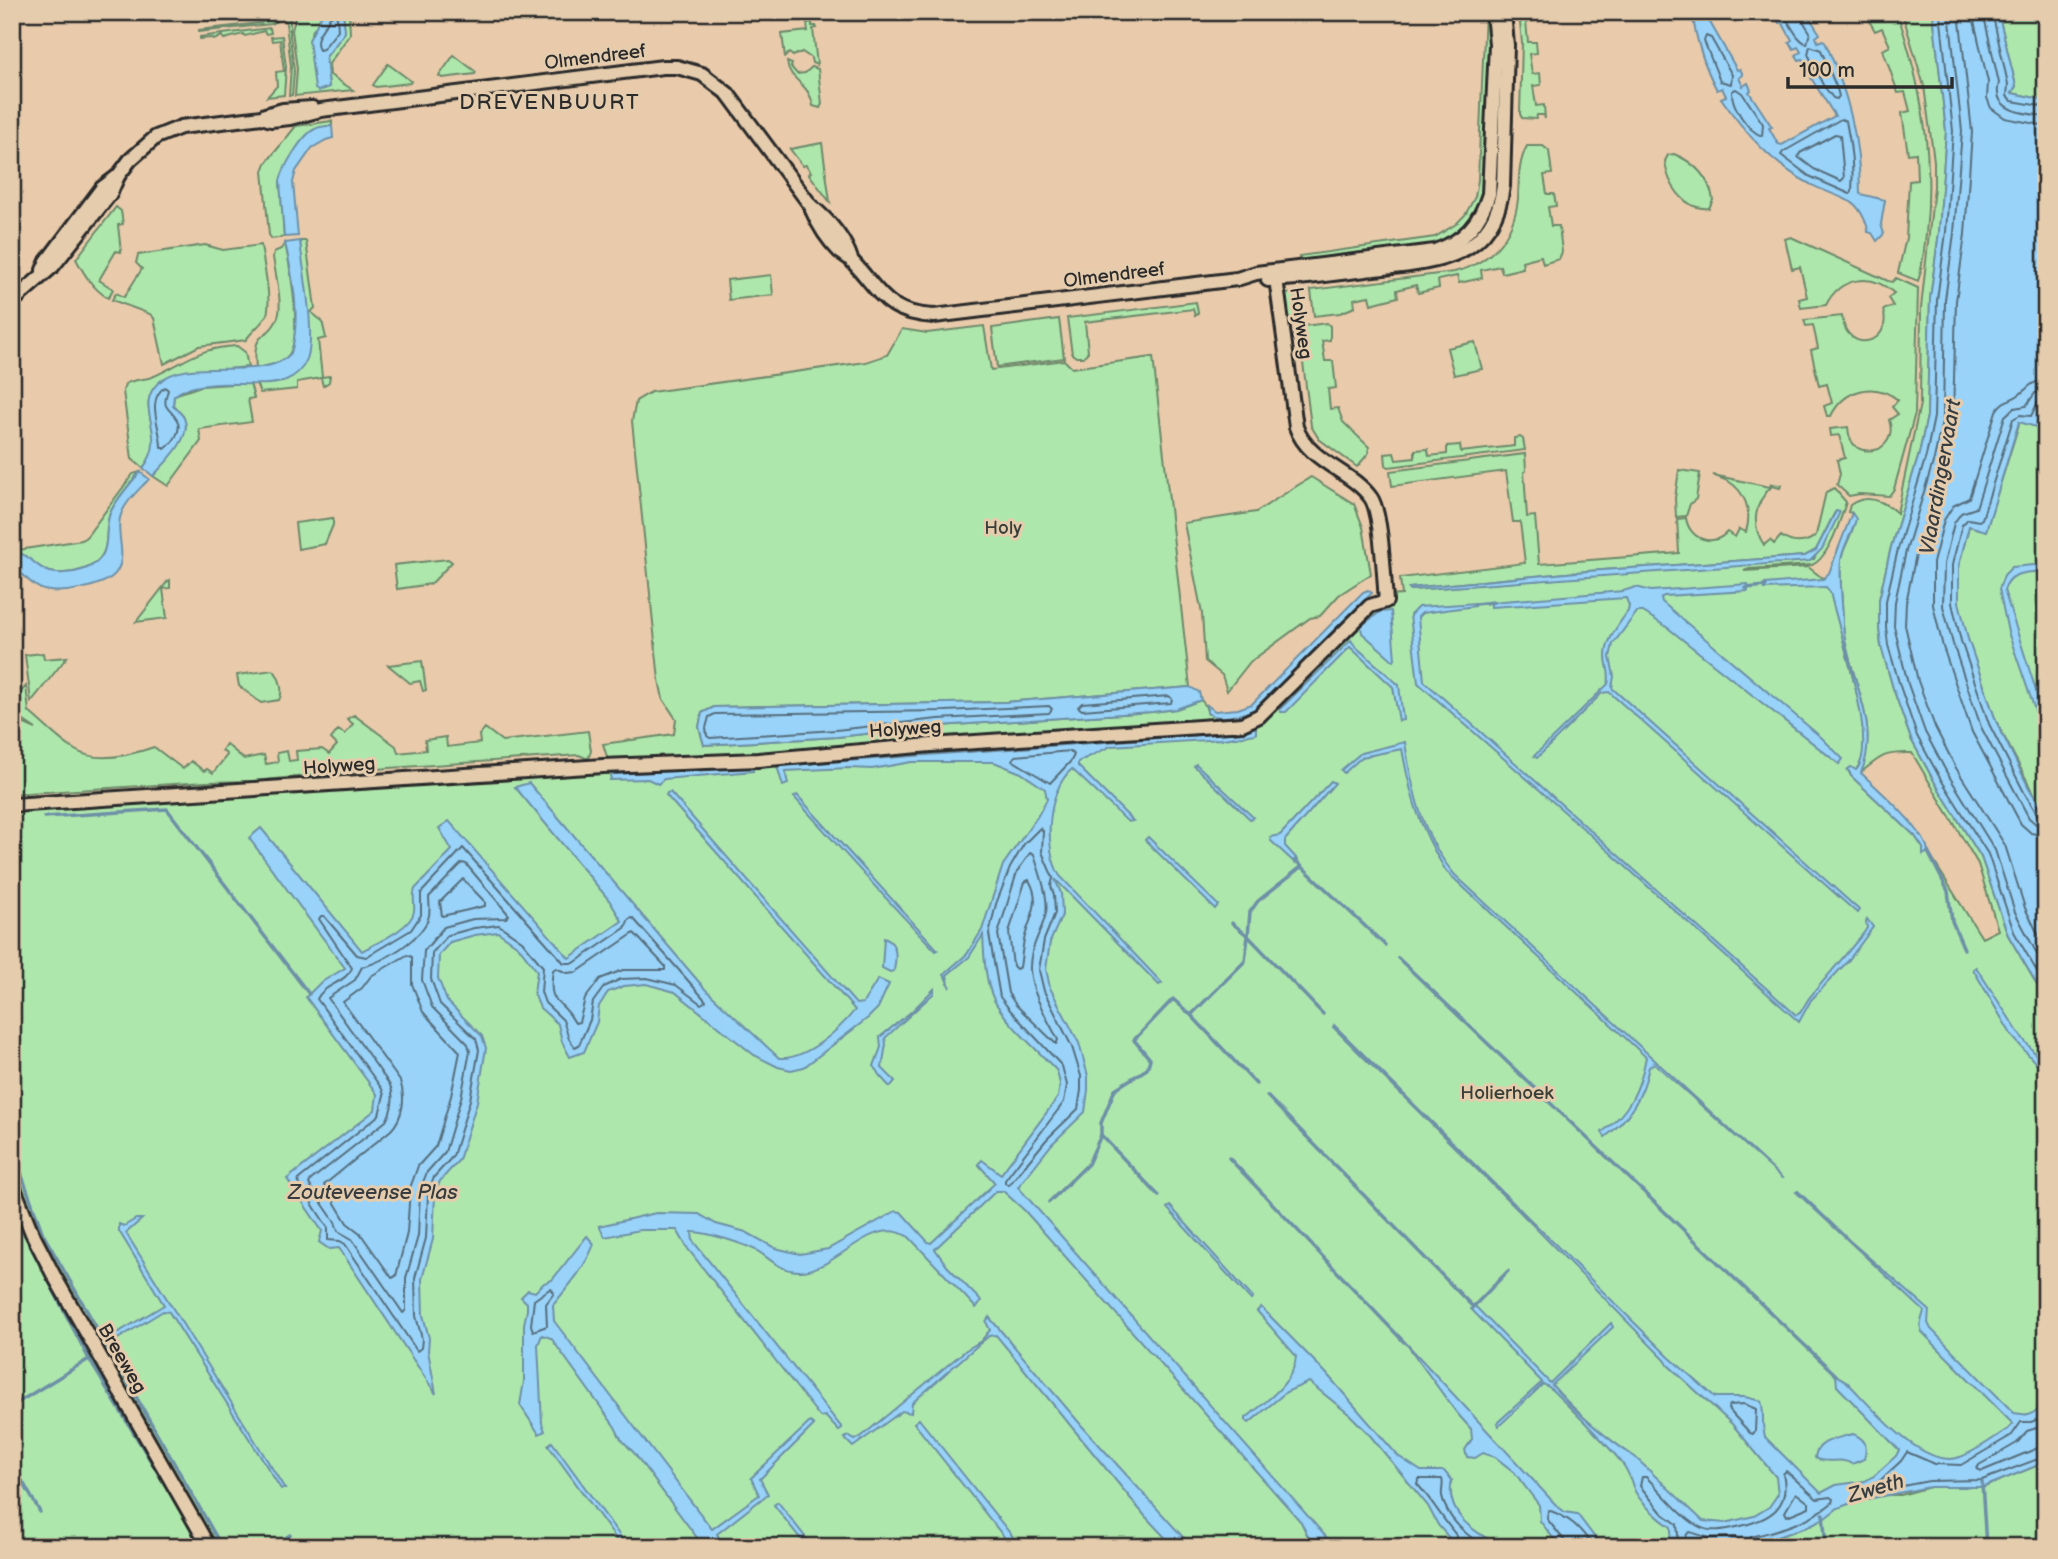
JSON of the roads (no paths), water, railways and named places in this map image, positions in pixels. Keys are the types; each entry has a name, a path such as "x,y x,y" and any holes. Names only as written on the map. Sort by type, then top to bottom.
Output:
{"street":[{"path":"1493,12 1499,139"},
{"path":"1499,139 1507,45 1504,12"},
{"name":"Olmendreef","path":"12,302 41,275 47,261 102,188 118,176 143,147 156,136 168,131 262,117 269,112 296,108 321,110 625,71 677,67 702,74 728,94 811,206 841,238 851,259 885,300 909,312 934,316 1276,275 1422,254 1448,247 1475,224 1486,203 1499,139"},
{"name":"Holyweg","path":"12,806 603,766 758,760 931,745 1229,725 1252,720 1370,607 1386,601 1375,506 1371,499 1306,445 1296,427 1276,275"},
{"name":"Breeweg","path":"12,1184 32,1233 53,1274 209,1547"}],"water":[{"path":"323,12 343,12 345,32 326,57 329,87 318,91 315,89 309,40"},
{"path":"1692,12 1710,12 1707,17 1737,70 1740,69 1743,75 1739,78 1743,86 1748,83 1751,90 1749,92 1772,127 1769,128 1778,144 1782,145 1835,116 1811,78 1813,76 1803,59 1799,60 1796,55 1801,52 1798,47 1794,49 1789,42 1792,40 1773,12 1806,12 1820,34 1816,37 1818,42 1823,40 1826,44 1841,81 1855,136 1860,194 1885,200 1881,224 1884,234 1877,241 1872,233 1868,232 1864,218 1854,204 1810,184 1783,167 1760,147 1740,123 1721,98 1726,96 1722,88 1717,90 1708,72 1698,43"},
{"name":"Vlaardingervaart","path":"1933,12 1998,12 2016,86 2012,93 2046,100 2046,377 2043,383 2046,385 2046,398 2036,427 2019,422 1986,531 1969,526 1959,565 1959,602 1968,639 1996,721 2029,788 2046,815 2046,1000 2008,935 1981,857 1911,739 1881,646 1879,600 1927,416 1930,299 1939,232 1946,131"},
{"path":"332,126 333,138 312,148 296,171 293,182 298,236 284,237 280,181 285,168 299,144 310,132 319,127"},
{"path":"300,241 310,334 307,359 303,366 291,377 278,383 202,386 184,390 174,396 173,405 184,418 185,434 176,450 153,476 143,468 153,444 148,402 158,383 187,370 263,367 279,362 291,353 296,312 285,243"},
{"path":"140,472 149,479 122,512 119,525 120,565 112,577 82,589 48,591 33,584 12,565 13,551 50,572 74,572 97,562 105,548 111,511"},
{"path":"1836,511 1840,512 1822,549 1810,561 1411,590 1409,588 1588,571 1805,556 1816,550"},
{"path":"1852,513 1856,519 1842,555 1841,582 1846,644 1866,717 1868,736 1861,773 1920,834 1928,852 1923,855 1923,848 1915,836 1851,776 1848,769 1851,767 1856,770 1862,757 1863,736 1855,684 1830,592 1826,587 1764,589 1765,584 1823,579 1829,573"},
{"path":"2046,564 2046,571 2015,576 2004,590 2046,722 2046,742 2008,632 1999,589 2004,575 2012,567"},
{"path":"1748,584 1748,591 1661,598 1662,602 1822,738 1843,759 1839,764 1668,628 1643,612 1637,612 1613,644 1610,657 1614,676 1612,688 1859,910 1857,913 1609,692 1602,693 1537,758 1534,756 1608,684 1608,644 1628,611 1626,598 1491,607 1491,602 1623,591 1636,587 1651,591"},
{"path":"1368,590 1372,593 1254,710 1224,717 1207,713 1207,705 1215,711 1238,709 1252,704"},
{"path":"1476,603 1475,606 1422,613 1418,617 1424,681 1796,1015 1863,934 1867,928 1867,919 1873,927 1848,961 1811,1000 1799,1022 1418,683 1410,615 1418,607"},
{"path":"1391,611 1394,661 1362,633 1361,626 1380,612"},
{"path":"1351,640 1399,685 1403,720 1399,721 1393,687 1350,647 1286,712 1281,712 1280,709"},
{"path":"1190,687 1199,692 1201,700 1176,709 1152,712 704,745 699,727 702,713 714,707 1006,702"},
{"path":"1256,727 1256,734 1223,739 1111,746 1078,762 1078,766 1133,821 1128,822 1072,769 1057,791 1050,820 1050,836 1051,851 1060,876 1162,983 1159,985 1055,879 1061,893 1062,915 1050,942 1046,969 1050,988 1079,1043 1088,1076 1088,1090 1085,1112 1052,1144 1018,1187 1335,1547 1313,1547 1301,1522 1024,1210 1003,1191 996,1191 935,1249 947,1266 981,1301 976,1308 909,1237 895,1232 881,1232 830,1261 795,1271 784,1268 759,1252 736,1242 692,1232 693,1241 842,1428 839,1431 825,1416 820,1417 688,1249 677,1230 640,1230 605,1237 599,1226 656,1213 699,1214 716,1224 746,1232 775,1248 800,1254 828,1249 896,1211 901,1212 931,1243 995,1183 978,1164 982,1160 1001,1174 1058,1097 1060,1084 1057,1071 1014,1027 994,1000 987,977 983,935 969,957 947,975 950,988 944,974 967,954 982,930 1003,865 1047,799 1045,789 1021,773 994,762 912,762 872,769 785,771 788,784 783,786 777,766 1242,732"},
{"path":"1405,742 1420,812 1434,845 1455,875 1783,1179 1654,1063 1649,1067 1634,1106 1622,1123 1605,1137 1602,1132 1619,1117 1632,1099 1646,1057 1446,871 1417,812 1402,749 1362,757 1344,773 1341,770 1361,753"},
{"path":"1196,764 1253,817 1250,819 1194,766"},
{"path":"752,767 753,771 664,779 658,784 648,779 610,780 612,774"},
{"path":"1331,781 1335,783 1285,840 1285,846 1298,860 1295,863 1270,837 1280,835"},
{"name":"Zouteveense Plas","path":"529,783 705,989 779,1058 811,1049 831,1035 855,1010 667,793 670,792 856,1004 863,1003 878,979 889,984 878,1008 868,1018 804,1067 791,1070 778,1067 754,1055 675,992 646,984 624,986 608,992 599,1006 597,1022 584,1052 570,1057 562,1042 558,1024 540,1008 534,993 537,971 518,946 498,932 450,942 439,955 438,978 447,1001 482,1036 486,1048 477,1102 459,1160 440,1181 435,1195 433,1239 422,1279 423,1315 429,1338 428,1351 436,1394 339,1248 329,1249 319,1242 322,1231 287,1179 375,1110 377,1094 306,997 320,983 345,968 249,838 261,828 362,951 393,934 412,917 415,889 452,850 439,828 449,821 569,958 622,921 609,900 515,787"},
{"path":"797,795 938,950 936,951 864,875 794,797"},
{"path":"1148,837 1218,905 1215,909 1145,840"},
{"path":"884,938 889,940 895,952 894,971 890,972 882,968"},
{"path":"1976,967 2020,1035 2046,1067 2046,1075 2012,1036 1973,969"},
{"path":"934,989 934,993 885,1038 882,1068 895,1081 890,1087 874,1066 881,1047 880,1037"},
{"name":"Zweth","path":"1334,1025 1669,1357 1715,1397 1745,1397 1761,1401 1765,1437 1821,1493 1836,1485 1865,1481 1896,1456 1899,1450 1837,1386 1836,1375 1846,1381 1898,1433 1930,1454 1945,1459 1960,1457 1973,1451 2013,1424 1922,1332 1920,1325 1924,1311 1796,1192 1798,1191 1929,1310 1928,1323 1931,1329 2014,1413 2029,1415 2041,1408 2046,1410 2046,1462 1984,1487 1930,1487 1857,1501 1838,1508 1806,1527 1764,1542 1736,1547 1666,1547 1671,1527 1639,1498 1626,1469 1614,1453 1549,1387 1543,1384 1499,1426 1497,1423 1542,1382 1471,1309 1474,1305 1550,1383 1611,1323 1613,1327 1552,1385 1580,1414 1635,1457 1703,1521 1725,1523 1754,1516 1769,1507 1778,1494 1776,1477 1732,1424 1668,1365 1520,1212 1333,1027"},
{"path":"1170,1206 1253,1298 1251,1300 1167,1208"},
{"path":"136,1219 142,1219 126,1233 285,1489 281,1489 169,1312 163,1311 111,1343 109,1338 164,1305 119,1231 119,1224 124,1226"},
{"path":"587,1236 594,1244 571,1284 553,1305 554,1321 712,1529 759,1495 751,1478 810,1422 814,1425 760,1479 768,1494 717,1534 725,1547 704,1547 621,1439 551,1338 542,1335 538,1345 542,1423 545,1431 539,1434 520,1405 524,1381 524,1324 527,1310 527,1303 521,1297 528,1290 535,1292 544,1283 552,1280"},
{"path":"1261,1307 1325,1372 1398,1456 1421,1471 1444,1471 1452,1480 1451,1492 1457,1513 1472,1528 1502,1547 1449,1547 1450,1539 1438,1525 1428,1506 1368,1433 1309,1382 1286,1392 1249,1423 1246,1421 1246,1418 1285,1383 1296,1356 1257,1311"},
{"path":"989,1317 1082,1426 1192,1547 1174,1547 1145,1516 996,1335 989,1336 912,1403 911,1413 902,1411 853,1447 844,1438 848,1436 855,1440 862,1436 966,1350 981,1341 990,1330 986,1322"},
{"path":"1405,1342 1557,1506 1565,1512 1577,1514 1602,1547 1560,1547 1540,1521 1539,1505 1514,1472 1495,1457 1483,1453 1475,1458 1467,1457 1465,1450 1472,1439 1471,1429"},
{"path":"919,1419 1021,1547 1012,1547 914,1423"},
{"path":"1853,1434 1865,1444 1864,1459 1852,1464 1815,1458 1819,1447"},
{"path":"552,1442 628,1547 622,1547 548,1445"},
{"path":"778,1502 813,1547 807,1547 774,1505"}],"waterway":[{"path":"1746,588 1766,586"},
{"path":"1474,604 1494,602"},
{"path":"44,817 167,809 309,994"},
{"path":"1928,852 1948,891 1952,921 1964,949"},
{"path":"1295,860 1385,945"},
{"path":"1301,867 1258,901 1250,912 1248,936 1323,1014"},
{"path":"1191,1015 1245,961 1248,936 1232,923"},
{"path":"1398,958 1836,1375"},
{"path":"1049,1202 1088,1164 1101,1135 1101,1123 1115,1089 1147,1069 1150,1059 1134,1040 1173,999 1256,1084"},
{"path":"1267,1096 1473,1307 1508,1271"},
{"path":"1101,1135 1159,1196"},
{"path":"12,1148 43,1234 222,1547"},
{"path":"1229,1158 1404,1342"},
{"path":"12,1210 89,1359 180,1509"},
{"path":"12,1406 89,1359"},
{"path":"12,1463 40,1512"},
{"path":"1982,1482 1986,1547"},
{"path":"1823,1514 1826,1547"},
{"path":"272,1547 290,1535"}],"district":[{"name":"DREVENBUURT","path":"550,102"}],"park label":[{"name":"Holy","path":"1003,527"},
{"name":"Holierhoek","path":"1507,1092"}]}
